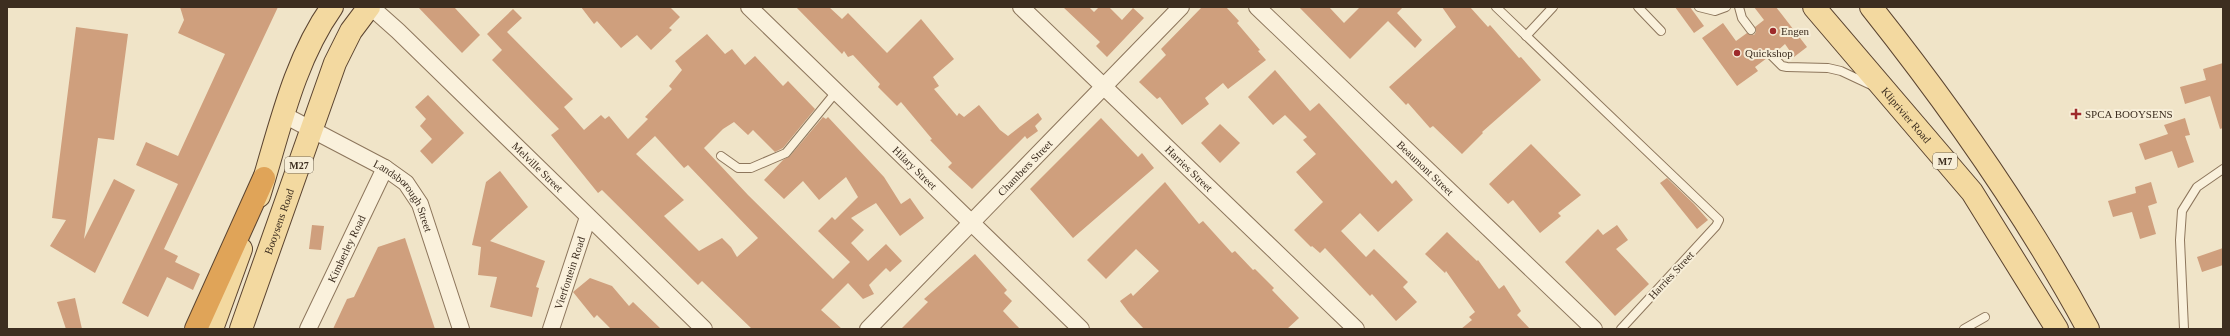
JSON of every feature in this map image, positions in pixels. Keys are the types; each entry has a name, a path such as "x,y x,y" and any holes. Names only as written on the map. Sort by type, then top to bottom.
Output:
{"highway":[{"path":"196,329 264,178"}],"main road":[{"name":"M27","path":"212,329 264,178 298,71 317,29 332,7"},
{"name":"Booysens Road","path":"241,329 342,49 370,7"},
{"name":"Kliprivier Road","path":"1814,7 1972,192 2057,329"},
{"path":"1871,7 1929,80 1981,153 2059,274 2088,329"}],"street":[{"name":"Melville Street","path":"370,7 398,31 704,329"},
{"name":"Hilary Street","path":"749,7 1081,329"},
{"name":"Harries Street","path":"1021,7 1356,329"},
{"name":"Chambers Street","path":"868,329 971,222 1104,88 1181,7"},
{"name":"Beaumont Street","path":"1257,7 1594,329"},
{"name":"Landsborough Street","path":"284,115 385,168 406,183 420,204 461,329"},
{"name":"Kimberley Road","path":"308,329 385,168"},
{"name":"Vierfontein Road","path":"551,329 588,217"}],"lane":[{"path":"1496,7 1526,36 1553,7"},
{"path":"1638,7 1661,31"},
{"path":"1699,7 1715,12 1726,7"},
{"path":"1739,7 1742,18 1751,30"},
{"name":"Harries Street","path":"1526,36 1719,220 1716,226 1621,329"},
{"path":"1771,55 1782,66 1787,68 1828,68 1841,71 1886,92"},
{"path":"721,156 738,168 751,168 786,153 836,92"},
{"path":"2184,329 2180,232 2182,211 2197,187 2223,169"},
{"path":"1964,329 1985,317"}],"building":[{"path":"180,7 278,7 164,249 178,256 175,262 200,274 193,290 167,277 148,317 122,303 178,184 136,165 146,142 178,156 225,54 178,33 184,20"},
{"path":"418,7 454,7 480,35 462,53"},
{"path":"581,7 670,7 680,17 669,28 672,30 651,50 637,35 621,48 597,21 594,24"},
{"path":"796,7 829,7 842,19 848,13 887,53 921,19 954,59 933,77 939,86 934,89 957,116 959,113 964,117 979,105 1000,130 1008,136 1038,113 1042,119 1035,126 1038,131 1027,139 1025,136 972,189 948,167 952,163 930,140 932,139 901,102 897,106 878,87 880,84 853,55 848,57 844,51 842,54"},
{"path":"1063,7 1089,7 1094,12 1099,7 1109,7 1122,20 1133,8 1144,18 1107,57 1096,46 1100,42"},
{"path":"1202,7 1226,7 1239,21 1237,23 1260,50 1258,51 1266,60 1228,89 1223,83 1205,98 1209,104 1182,125 1160,97 1157,99 1139,82 1166,55 1161,49"},
{"path":"1299,7 1329,7 1344,23 1360,7 1403,7 1397,13 1422,40 1415,48 1388,21 1350,59"},
{"path":"1442,7 1470,7 1488,27 1490,25 1541,80 1482,132 1483,133 1462,154 1433,126 1430,128 1408,103 1406,105 1389,87 1456,27"},
{"path":"1675,7 1690,7 1704,26 1694,33"},
{"path":"1754,7 1776,7 1807,47 1794,57 1785,44 1776,52 1769,50 1766,53 1767,58 1755,67 1758,71 1737,86 1702,38 1723,23 1736,41 1747,33 1754,35 1756,32 1755,27 1764,20"},
{"path":"513,9 522,18 507,32 573,99 564,107 584,130 601,115 605,119 609,116 628,139 648,119 645,117 672,89 669,86 682,70 675,61 707,34 725,54 732,49 745,65 755,56 783,86 788,81 815,109 783,148 775,152 753,130 748,135 734,122 723,129 704,148 748,195 833,279 850,262 818,231 832,217 835,220 858,197 846,177 819,200 803,181 784,199 764,180 783,160 790,156 823,117 826,119 828,117 884,177 901,204 910,198 924,218 900,236 876,203 851,218 864,230 851,243 868,261 886,244 902,261 890,272 886,268 869,285 874,294 863,299 848,283 821,310 842,329 752,329 702,281 698,285 602,190 598,193 551,135 559,129 492,60 502,50 487,34","holes":["655,136 684,168 688,165 758,238 737,257 731,247 722,238 699,251 664,216 684,200 636,154"]},
{"path":"76,27 128,34 114,140 98,138 84,239 114,179 135,190 95,273 50,246 66,220 52,218"},
{"path":"2223,63 2223,128 2220,129 2210,96 2185,104 2180,87 2206,80 2203,69"},
{"path":"1275,70 1310,111 1319,103 1392,184 1396,180 1413,200 1378,232 1360,213 1341,231 1366,257 1374,249 1408,282 1403,287 1417,302 1396,321 1372,294 1370,296 1325,248 1320,253 1312,246 1311,247 1294,230 1323,202 1296,172 1316,154 1303,140 1307,137 1285,115 1273,125 1248,97"},
{"path":"428,95 464,133 432,164 420,151 432,139 420,126 426,119 415,107"},
{"path":"1101,118 1138,157 1142,153 1154,168 1073,238 1030,189"},
{"path":"2185,118 2190,135 2185,136 2194,162 2178,168 2172,151 2145,160 2139,144 2168,134 2164,125"},
{"path":"1220,124 1240,143 1220,163 1201,143"},
{"path":"1531,144 1581,195 1558,213 1561,216 1540,233 1513,200 1508,204 1489,184"},
{"path":"500,171 528,207 490,241 545,261 536,287 539,288 532,317 490,307 497,277 478,275 481,247 472,245 486,182"},
{"path":"1667,178 1708,220 1697,229 1660,183"},
{"path":"1165,182 1199,224 1203,221 1232,253 1235,251 1253,270 1255,269 1274,288 1272,290 1299,318 1287,329 1144,329 1129,313 1120,301 1131,293 1133,296 1159,271 1136,249 1106,279 1087,260"},
{"path":"2151,182 2157,203 2148,206 2156,234 2140,239 2132,212 2113,217 2108,201 2136,193 2135,187"},
{"path":"312,225 324,226 321,250 309,249"},
{"path":"1617,225 1628,240 1616,249 1649,284 1615,316 1565,262 1598,229 1603,235"},
{"path":"1447,232 1477,261 1478,260 1499,289 1504,285 1521,311 1517,315 1530,329 1461,329 1472,320 1469,317 1475,312 1446,271 1445,273 1425,254"},
{"path":"405,238 435,329 333,329 347,299 354,297 378,247"},
{"path":"2223,248 2223,265 2202,272 2197,257"},
{"path":"975,254 1007,290 1004,293 1012,301 1003,311 1020,329 901,329 928,302 924,299"},
{"path":"590,278 612,286 629,306 633,302 661,329 611,329 597,315 594,318 573,292"},
{"path":"75,298 82,329 66,329 57,302"}],"place":[{"name":"Engen","path":"1773,31"},
{"name":"Quickshop","path":"1737,53"},
{"name":"SPCA BOOYSENS","path":"2076,114"}]}
